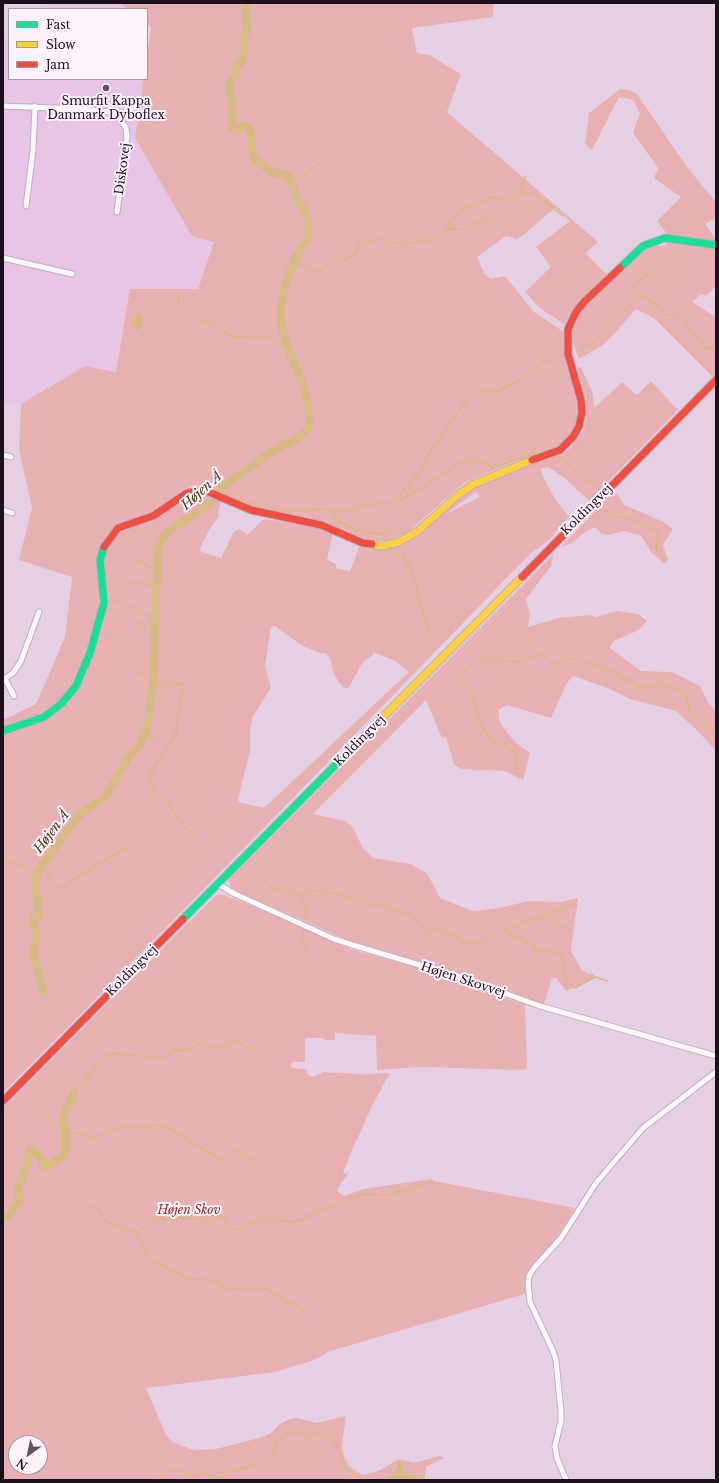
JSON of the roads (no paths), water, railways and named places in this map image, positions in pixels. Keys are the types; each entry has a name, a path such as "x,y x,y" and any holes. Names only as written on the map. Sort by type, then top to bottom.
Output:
{"street":[{"name":"Diskovej","path":"3,106 35,106 82,109 109,112 121,119 126,128 127,137 116,212"},
{"path":"26,206 33,150 35,106"},
{"path":"3,731 44,717 61,704 76,686 90,653 104,603 100,560 106,542 118,528 153,516 187,493 199,490 217,494 251,510 321,525 363,543 382,546 408,538 458,495 472,485 524,462 556,452 573,437 579,426 582,412 581,400 568,354 568,329 584,302 643,246 650,242 666,238 716,245"},
{"path":"3,258 72,274"},
{"name":"Koldingvej","path":"3,1101 716,380"},
{"path":"3,455 11,457"},
{"path":"3,510 12,513"},
{"path":"14,696 4,679 13,673 22,662 39,612"},
{"name":"Højen Skovvej","path":"218,884 235,894 348,944 460,977 540,1006 716,1056"},
{"path":"566,1480 557,1458 556,1446 561,1421 556,1360 530,1302 528,1285 529,1276 534,1268 561,1238 596,1183 642,1128 716,1072"}],"waterway":[{"name":"Højen Å","path":"44,992 33,953 37,938 33,923 34,918 39,916 35,879 38,871 78,816 106,796 130,755 140,744 147,728 153,684 158,551 161,540 166,533 212,502 221,488 273,451 300,437 308,428 310,420 306,394 281,325 281,302 286,282 296,257 308,237 309,221 294,191 290,178 284,174 273,173 254,159 251,148 252,137 248,127 243,126 237,129 232,127 231,123 233,110 229,83 237,74 235,68 241,62 245,49 244,36 247,31 246,3"},
{"path":"293,182 321,162"},
{"path":"520,192 526,176"},
{"path":"293,263 320,271 339,257 343,261 356,254 359,244 380,238 389,244 399,242 404,244 432,240 448,229 448,223 463,208 473,207 490,197 507,201 520,192 535,194 563,216"},
{"path":"449,229 464,229 487,218 494,223"},
{"path":"636,297 633,284 652,272"},
{"path":"178,293 179,304 200,321 215,324"},
{"path":"579,351 590,345 616,318 626,310 636,297 641,295 657,305 663,314 681,316 707,350 716,345"},
{"path":"220,327 228,335 234,337 268,336 279,346 286,342"},
{"path":"395,501 421,470 429,453 467,400 481,389 496,392 516,382 545,360 555,365"},
{"path":"331,511 334,509 342,512 367,505 398,502 464,461 479,460 494,468 532,453 552,449"},
{"path":"558,456 569,464 573,471 593,484 604,483"},
{"path":"222,487 239,499 266,509 302,511 325,509 331,511 338,521 362,532 384,534 386,531 394,532"},
{"path":"605,511 614,517 630,518 657,531 659,538 656,549 665,560"},
{"path":"135,530 158,551"},
{"path":"402,552 411,570 429,632"},
{"path":"133,558 157,570"},
{"path":"131,582 157,586"},
{"path":"114,601 124,603"},
{"path":"129,606 155,619"},
{"path":"135,622 155,630"},
{"path":"457,677 480,659 515,662 540,654 556,665 570,658 614,672 642,688 659,684 670,686 686,693 689,711 716,733"},
{"path":"137,672 153,677"},
{"path":"453,680 465,686 472,694 479,722 491,741 506,746 516,753 517,769"},
{"path":"153,684 183,684 176,733 150,775 151,786 157,796 168,804 184,827 197,836"},
{"path":"144,735 162,742"},
{"path":"41,866 50,876 54,885 68,887 72,880 128,847"},
{"path":"3,859 28,867"},
{"path":"259,876 271,888 301,894 318,890 364,901 372,905 377,904 410,914 428,933 438,929 460,938 467,944 486,939"},
{"path":"301,895 307,910 306,921"},
{"path":"492,938 504,930 574,904"},
{"path":"538,917 547,919 570,929"},
{"path":"304,930 302,944 307,951"},
{"path":"504,930 516,940 521,938 534,946 537,951 543,953 546,949 550,949 555,953 562,955 566,980 575,988 595,977 608,981"},
{"path":"74,1093 108,1053 162,1058 177,1050 188,1051 201,1042 214,1049 236,1041 253,1050"},
{"name":"Højen Å","path":"3,1219 8,1216 20,1199 18,1187 28,1164 29,1150 32,1150 39,1156 44,1165 47,1166 62,1157 66,1149 66,1129 62,1121 74,1093"},
{"path":"66,1131 96,1138 125,1125 136,1127 164,1125 220,1159 233,1150 253,1160"},
{"path":"85,1205 99,1209 105,1221 136,1233 154,1219 187,1218 209,1220 221,1215 229,1227 235,1230 264,1219 296,1222 318,1211 363,1194 389,1195 430,1182"},
{"path":"136,1233 151,1260 190,1279 213,1280 227,1289 264,1288 310,1314"},
{"path":"155,1480 167,1470 188,1473 193,1476 204,1473 219,1479 230,1469 238,1471 248,1466 257,1465 274,1452 276,1441 282,1438 285,1433 297,1432 309,1436 318,1432 324,1437 331,1437 336,1444 345,1468 349,1472 361,1477"}],"place":[{"name":"Smurfit Kappa Danmark Dyboflex","path":"106,88"}],"park label":[{"name":"Højen Skov","path":"189,1211"}]}
